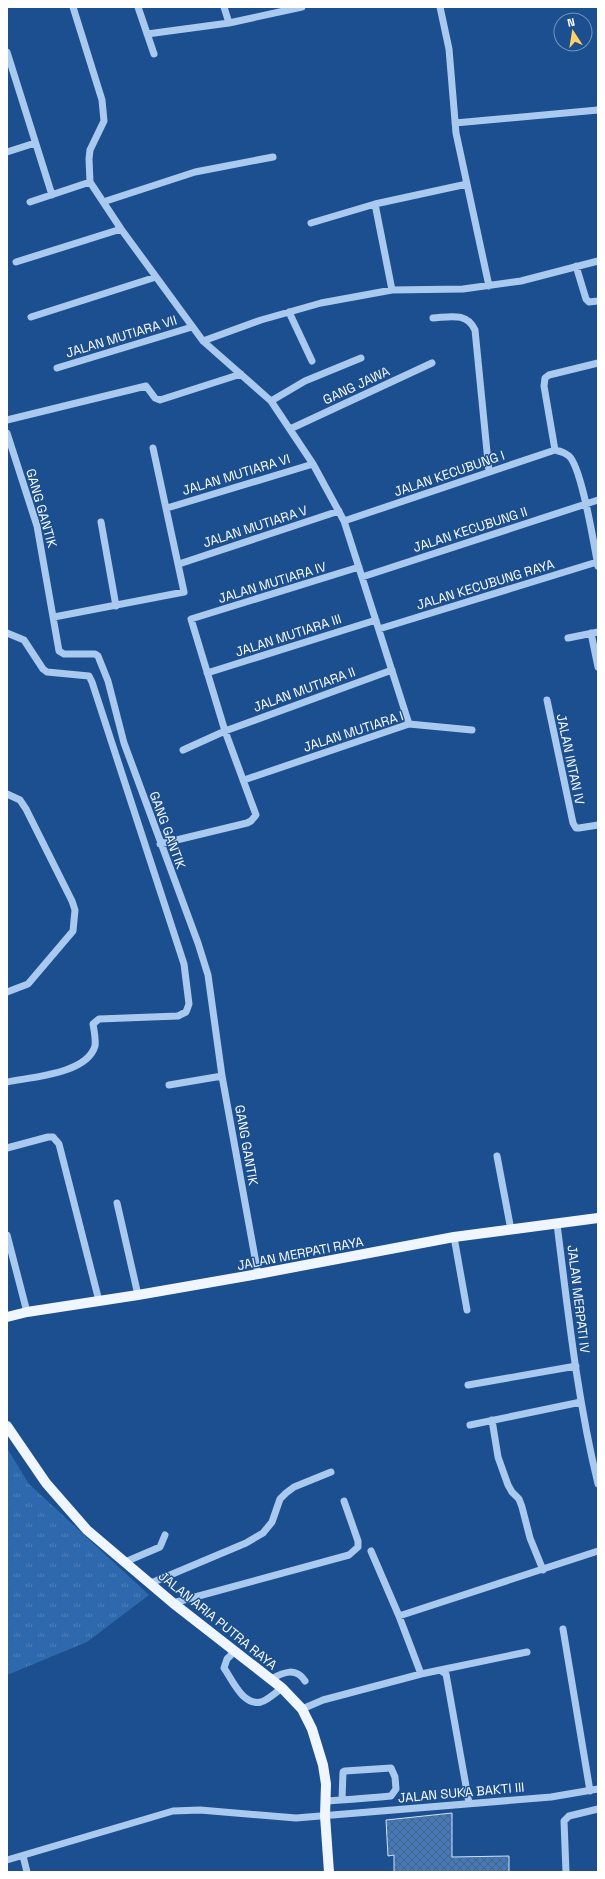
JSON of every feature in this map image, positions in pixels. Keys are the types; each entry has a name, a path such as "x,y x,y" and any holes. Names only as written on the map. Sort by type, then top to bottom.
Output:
{"main road":[{"name":"JALAN MERPATI RAYA","path":"7,1317 27,1312 138,1295 258,1274 454,1236 598,1218"},
{"name":"JALAN ARIA PUTRA RAYA","path":"7,1426 46,1483 87,1530 173,1603 282,1688 302,1709 321,1754 326,1784 325,1816 329,1872"}],"street":[{"path":"73,7 102,100 104,121 90,150 90,182 121,230 203,340 271,401 313,464 344,521 409,724"},
{"path":"138,7 154,54"},
{"path":"224,7 229,23"},
{"path":"147,34 229,23 285,9 302,7"},
{"path":"440,7 449,49 455,123 489,286"},
{"path":"7,52 52,195"},
{"path":"455,123 598,110"},
{"path":"7,152 35,143"},
{"path":"103,202 195,172 273,157"},
{"path":"30,202 90,182"},
{"path":"311,223 375,204 467,184"},
{"path":"375,204 392,290"},
{"path":"16,262 121,230"},
{"path":"203,340 226,331 310,305 392,290 463,289 521,282 598,261"},
{"path":"576,266 586,299 589,302 598,301"},
{"path":"31,317 156,277"},
{"path":"289,312 312,361"},
{"path":"433,318 467,319 472,323 475,330 489,472"},
{"name":"JALAN MUTIARA VII","path":"57,368 192,326"},
{"path":"271,401 305,381 361,358"},
{"name":"GANG JAWA","path":"290,429 432,363"},
{"path":"598,363 549,374 545,378 544,386 558,451 572,460 586,504 598,564"},
{"path":"7,420 146,386 155,398 160,400 241,374"},
{"name":"GANG GANTIK","path":"7,433 37,526 60,653 95,654 98,656 108,681 124,743 160,844 198,943 208,975 222,1076 258,1274"},
{"path":"54,617 184,592 153,448"},
{"name":"JALAN KECUBUNG I","path":"344,521 489,472 558,451"},
{"name":"JALAN MUTIARA VI","path":"166,508 313,464"},
{"name":"JALAN KECUBUNG II","path":"362,576 598,500"},
{"name":"JALAN MUTIARA V","path":"179,564 339,511"},
{"path":"101,522 116,606"},
{"name":"JALAN KECUBUNG RAYA","path":"379,629 598,564"},
{"name":"JALAN MUTIARA IV","path":"207,673 191,619 359,567"},
{"name":"JALAN MUTIARA III","path":"207,673 376,620"},
{"path":"7,633 24,640 43,669 47,672 89,676 92,682 184,964 189,1004 186,1012 178,1016 99,1019 93,1024 95,1045 87,1060 60,1072 7,1082"},
{"path":"568,638 594,633 598,667"},
{"name":"JALAN MUTIARA II","path":"183,750 225,731 392,670"},
{"path":"160,844 251,822 256,815 225,731 207,673"},
{"name":"JALAN INTAN IV","path":"546,700 573,823 576,828 598,825"},
{"name":"JALAN MUTIARA I","path":"244,780 409,724 472,730"},
{"path":"7,794 20,800 26,809 72,901 75,910 73,931 28,984 7,992"},
{"path":"169,1085 222,1076"},
{"path":"7,1148 48,1136 53,1137 59,1144 99,1301"},
{"path":"497,1156 511,1230"},
{"path":"117,1203 138,1295"},
{"name":"JALAN MERPATI IV","path":"557,1224 581,1402 588,1444 598,1484"},
{"path":"7,1235 27,1312"},
{"path":"454,1236 468,1310"},
{"path":"468,1385 576,1366"},
{"path":"470,1425 581,1402"},
{"path":"492,1420 498,1457 508,1485 519,1499 522,1506 530,1538 543,1570"},
{"path":"151,1583 246,1543 263,1533 272,1522 280,1499 286,1493 294,1487 330,1472"},
{"path":"173,1603 349,1555 358,1547 358,1541 344,1501"},
{"path":"124,1562 160,1547 165,1536"},
{"path":"370,1551 399,1616 421,1674"},
{"path":"399,1616 598,1551"},
{"path":"563,1629 590,1791"},
{"path":"235,1651 227,1659 224,1668 244,1697 252,1702 262,1702 282,1688"},
{"path":"302,1709 323,1700 421,1674 527,1652"},
{"path":"440,1670 446,1674 469,1803"},
{"path":"271,1679 281,1674 294,1671 301,1675 305,1682"},
{"path":"325,1801 342,1800 391,1796 396,1789 393,1771 391,1768 382,1767 345,1770 343,1772 342,1800"},
{"name":"JALAN SUKA BAKTI III","path":"7,1860 174,1811 200,1810 296,1818 551,1797 598,1789"},
{"path":"566,1872 564,1821 569,1816 598,1809"},
{"path":"23,1856 27,1872"}],"green space":[{"path":"7,1448 29,1484 149,1595 87,1642 7,1675"}],"building":[{"path":"452,1813 452,1857 509,1856 509,1872 394,1872 394,1855 388,1856 386,1820"}]}
